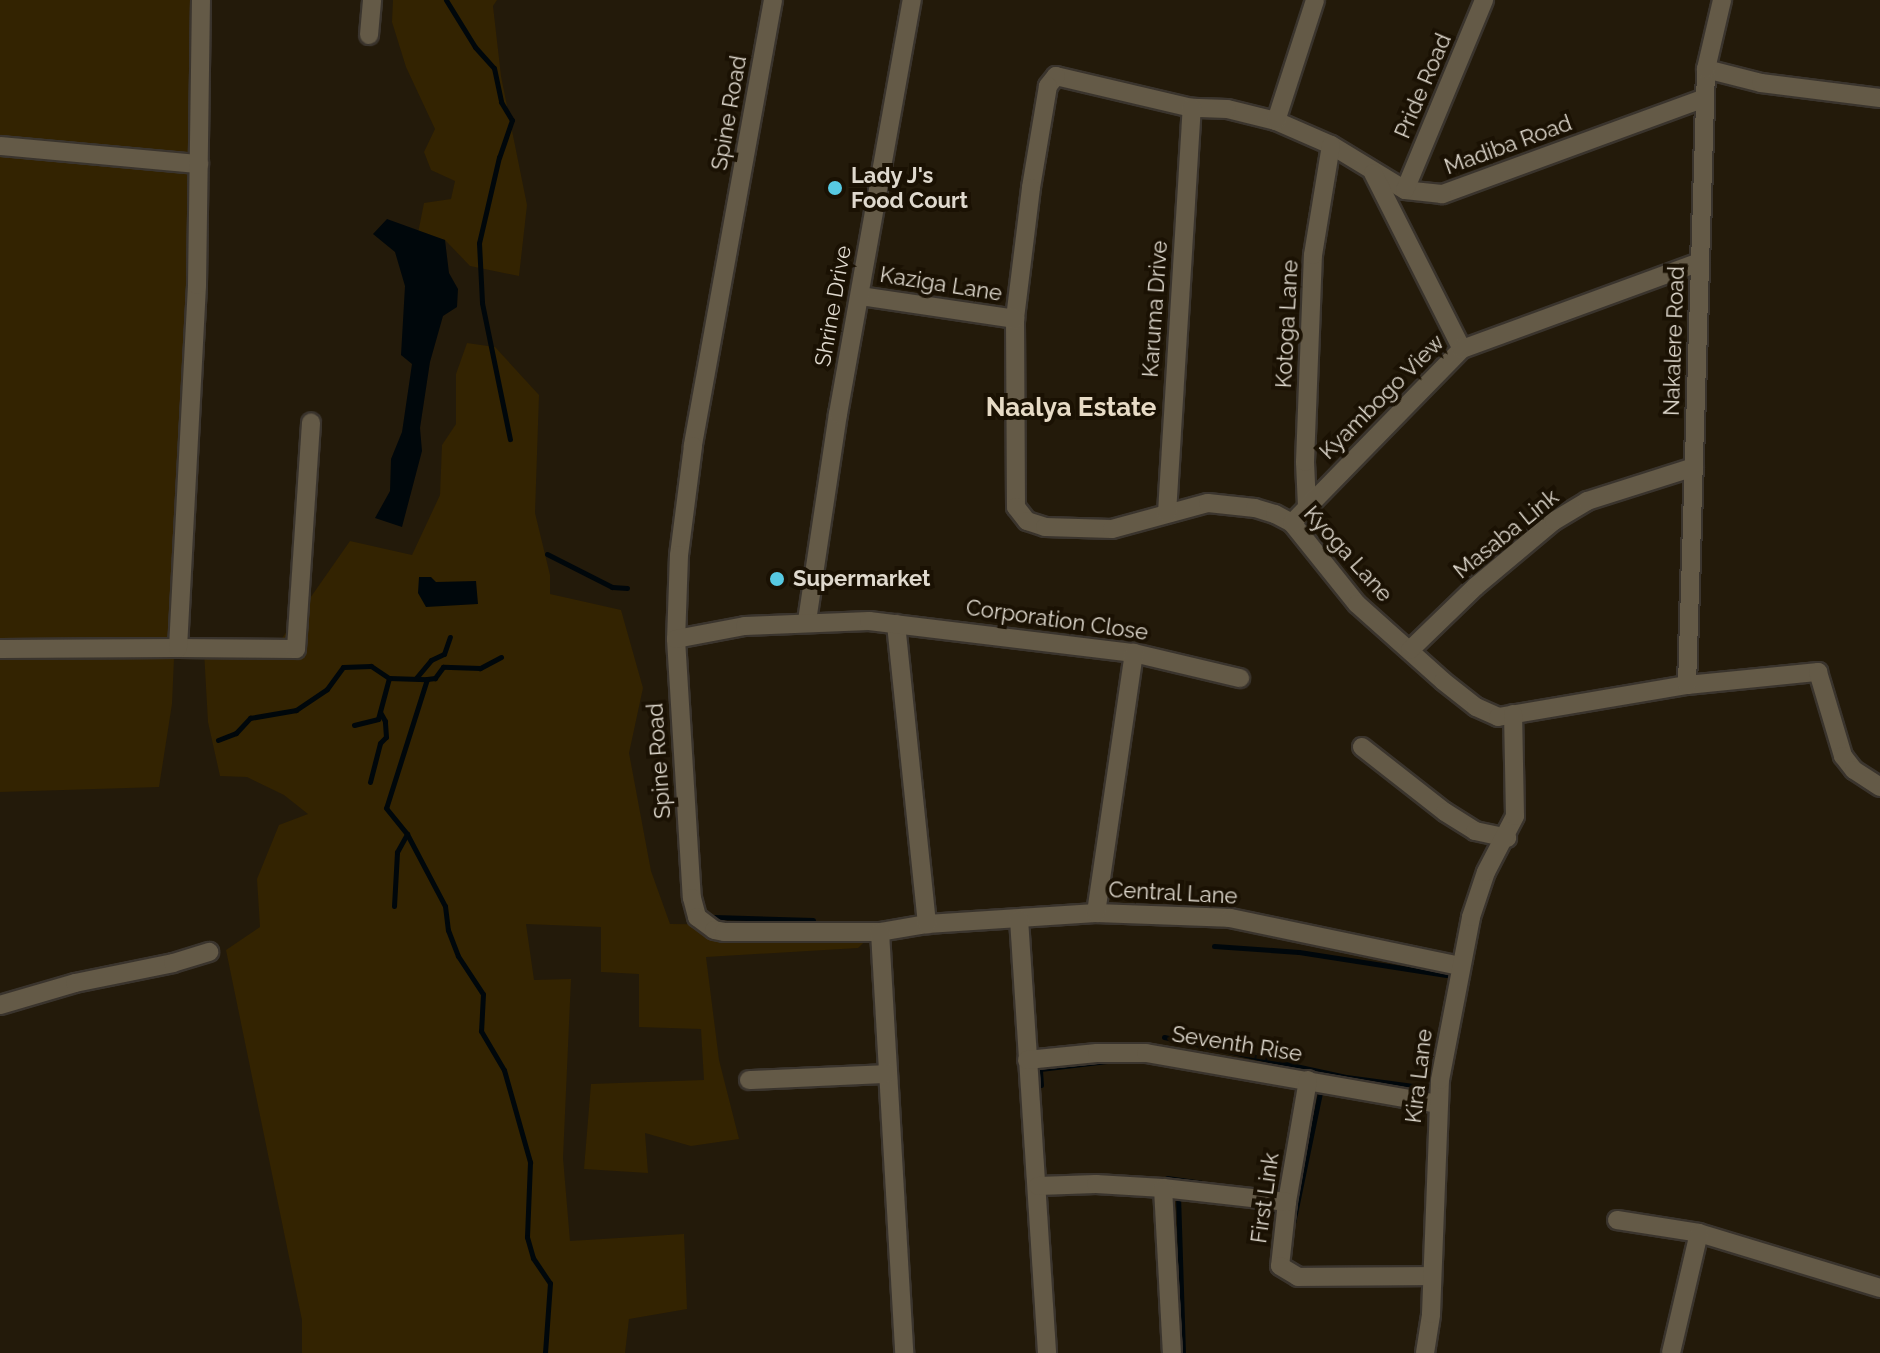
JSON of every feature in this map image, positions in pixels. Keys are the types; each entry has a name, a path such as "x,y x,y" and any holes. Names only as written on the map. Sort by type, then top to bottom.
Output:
{"street":[{"path":"178,648 197,285 201,0"},
{"path":"369,35 372,0"},
{"name":"Spine Road","path":"773,0 693,446 679,555 676,639 692,898 697,917 714,930 724,932 880,932"},
{"name":"Shrine Drive","path":"807,621 912,0"},
{"path":"1276,121 1315,0"},
{"name":"Pride Road","path":"1405,190 1484,0"},
{"name":"Nakalere Road","path":"1687,685 1706,69 1722,0"},
{"path":"1706,69 1761,83 1880,98"},
{"name":"Madiba Road","path":"1056,76 1192,108 1227,109 1276,121 1331,145 1405,190 1442,194 1458,191 1705,98"},
{"name":"Kyoga Lane","path":"1056,76 1048,86 1031,188 1015,319 1016,507 1021,516 1045,527 1112,529 1135,525 1191,506 1227,503 1255,508 1292,523 1357,604 1476,707 1498,717 1687,685 1818,672 1834,736 1854,770 1880,787"},
{"name":"Karuma Drive","path":"1167,513 1192,108"},
{"name":"Kotoga Lane","path":"1307,506 1305,462 1313,255 1331,145"},
{"path":"0,146 199,164"},
{"path":"1372,172 1462,349"},
{"name":"Kyambogo View","path":"1292,523 1462,349 1700,262"},
{"name":"Kaziga Lane","path":"860,296 1015,319"},
{"path":"0,649 296,649 311,422"},
{"name":"Masaba Link","path":"1410,650 1475,587 1554,521 1587,501 1694,467"},
{"name":"Corporation Close","path":"676,639 745,626 847,619 1134,653 1240,678"},
{"path":"896,624 927,924"},
{"path":"1096,913 1134,653"},
{"name":"Kira Lane","path":"1425,1353 1431,1314 1438,1104 1460,966 1486,872 1507,838 1515,816 1513,714"},
{"path":"1362,747 1445,812 1475,831 1507,838"},
{"name":"Central Lane","path":"880,932 927,924 1096,913 1230,918 1460,966"},
{"path":"1019,919 1047,1353"},
{"path":"880,932 904,1353"},
{"path":"0,1005 75,983 209,952"},
{"name":"Seventh Rise","path":"1027,1060 1097,1053 1146,1053 1438,1104"},
{"path":"749,1080 886,1074"},
{"name":"First Link","path":"1308,1080 1287,1202 1280,1266 1290,1274 1432,1276"},
{"path":"1038,1186 1096,1184 1163,1188 1287,1202"},
{"path":"1163,1188 1172,1353"},
{"path":"1617,1220 1699,1233 1880,1288"},
{"path":"1671,1353 1699,1233"}],"shaded area":[{"path":"0,0 203,0 172,704 159,787 0,792"},
{"path":"393,0 497,0 493,6 501,76 527,205 519,276 470,266 445,240 418,233 424,203 451,199 455,181 431,170 424,152 435,129 406,67 392,22"},
{"path":"387,219 445,240 449,273 458,289 457,307 443,316 430,362 420,428 422,451 402,527 375,518 390,491 391,459 402,432 412,364 401,355 405,286 395,252 373,234"},
{"path":"467,343 495,347 539,395 535,513 550,575 550,594 621,610 643,688 629,753 651,871 670,924 881,926 858,948 706,957 719,1060 739,1139 691,1146 645,1133 648,1173 584,1169 591,1084 704,1080 701,1029 639,1027 639,974 601,972 601,927 526,924 534,980 571,979 563,1158 570,1241 684,1234 687,1309 629,1319 625,1353 302,1353 302,1320 226,950 260,927 257,879 279,825 308,814 284,795 247,777 220,776 208,722 204,651 278,644 350,541 412,555 440,495 442,445 456,424 456,374"},
{"path":"419,577 431,577 436,582 476,581 478,604 426,607 418,593"}],"waterway":[{"path":"446,0 475,47 494,68 501,102 512,120 499,157 479,243 482,303 510,439"},
{"path":"547,554 612,587 627,588"},
{"path":"416,678 431,660 444,654 450,637"},
{"path":"501,657 480,668 443,667 435,678 427,679 386,808 407,834 445,906 448,930 458,956 483,994 481,1031 504,1070 530,1162 527,1237 533,1258 550,1283 545,1353"},
{"path":"218,740 236,733 250,718 296,710 327,689 343,667 371,666 389,678"},
{"path":"354,725 378,719 389,678 427,679"},
{"path":"370,782 380,743 386,737 385,721 380,712"},
{"path":"394,906 397,852 407,834"},
{"path":"714,917 813,920"},
{"path":"1214,946 1299,952 1446,975"},
{"path":"1164,1037 1346,1077 1435,1089"},
{"path":"1041,1085 1040,1069 1107,1061"},
{"path":"1293,1223 1321,1088"},
{"path":"1167,1178 1201,1183"},
{"path":"1263,1193 1277,1188"},
{"path":"1178,1195 1183,1353"},
{"path":"1254,1207 1277,1212"}],"place":[{"name":"Lady J's Food Court","path":"835,188"},
{"name":"Supermarket","path":"777,579"}],"district":[{"name":"Naalya Estate","path":"1071,408"}]}
